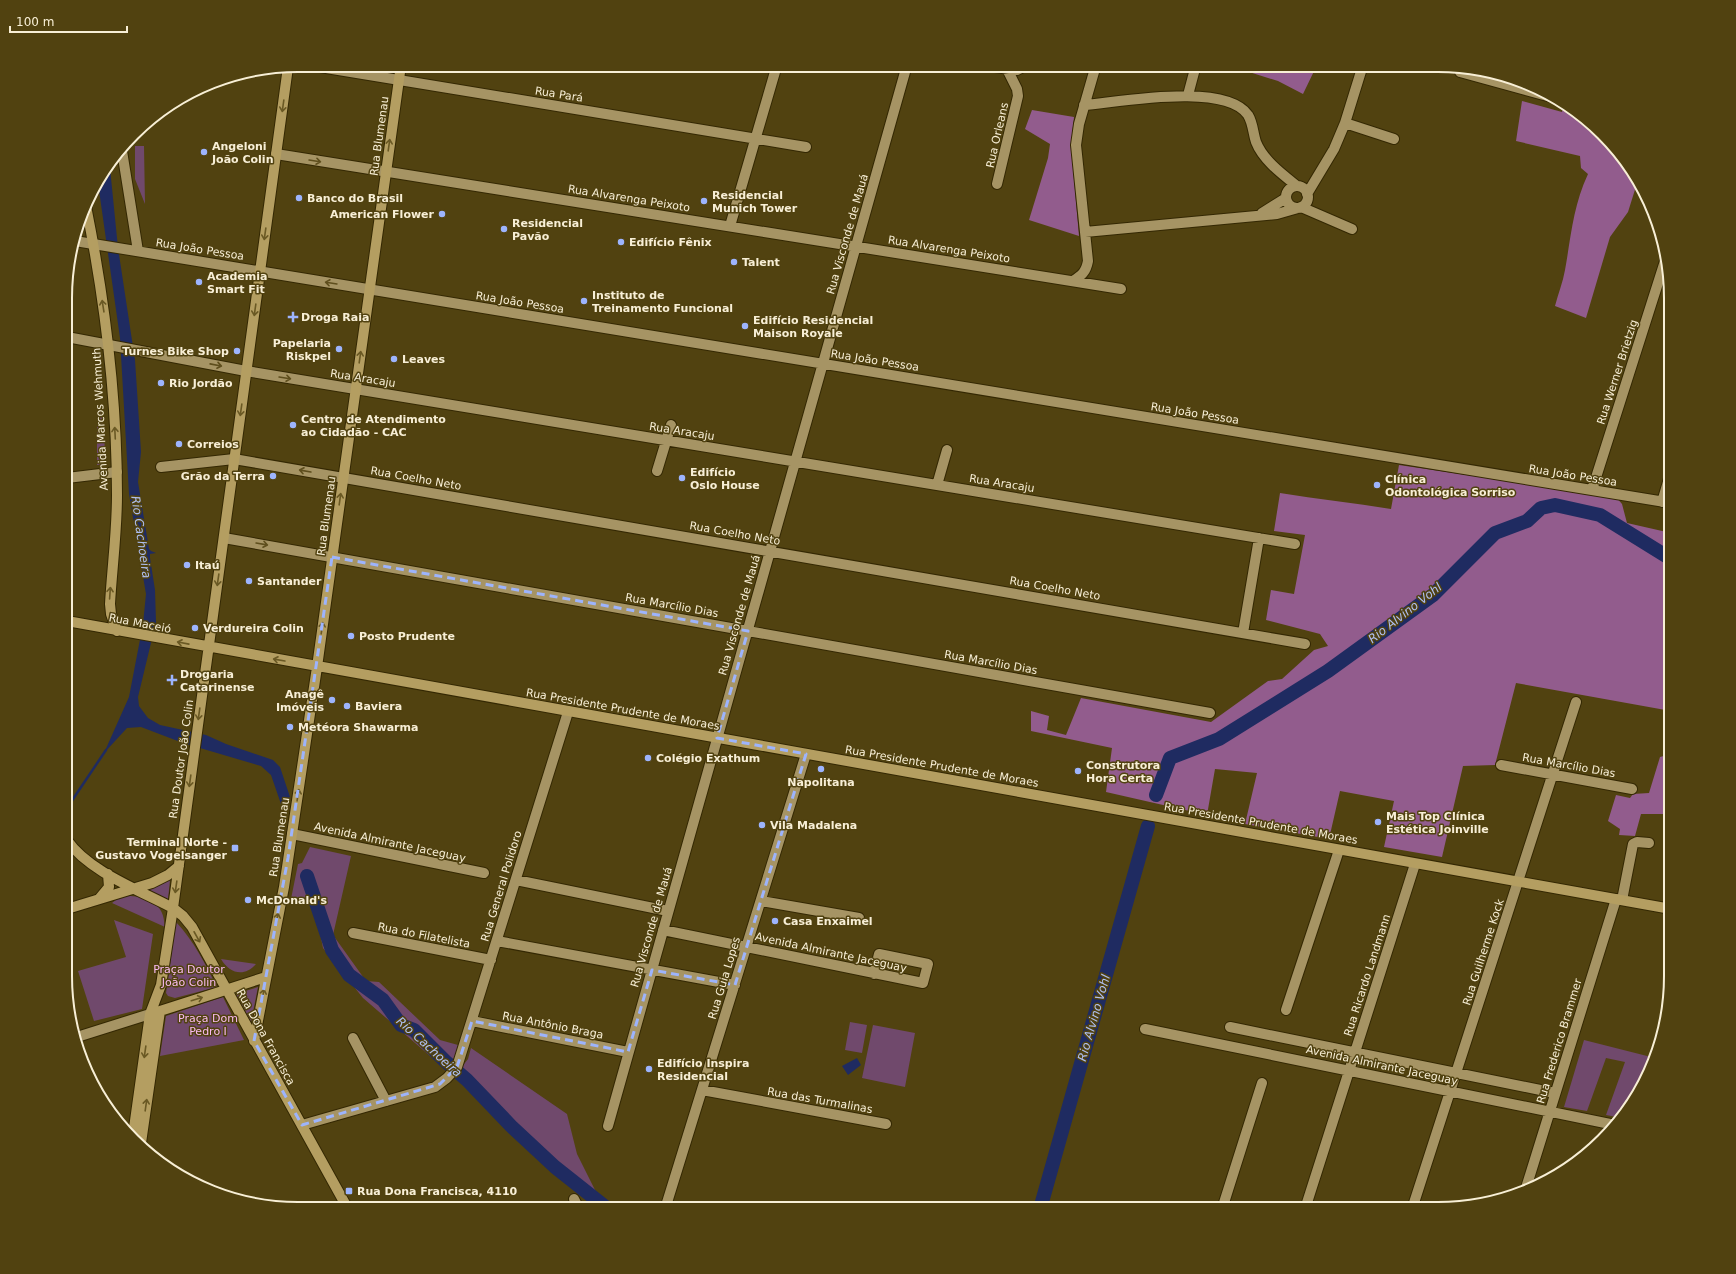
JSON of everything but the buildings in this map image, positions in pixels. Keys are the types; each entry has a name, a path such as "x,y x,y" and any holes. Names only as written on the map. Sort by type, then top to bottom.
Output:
{"main road":[{"name":"Rua Doutor João Colin","path":"161,986 179,866 287,72"},
{"name":"Rua Blumenau","path":"254,1041 292,834 317,667 399,72"},
{"name":"Avenida Marcos Wehmuth","path":"88,215 109,345 117,472 116,525 110,604 111,614 117,630"},
{"name":"Rua Maceió","path":"72,622 208,648"},
{"name":"Rua Presidente Prudente de Moraes","path":"208,648 1664,908"},
{"name":"Rua Dona Francisca","path":"72,846 85,860 108,874 173,908 183,916 192,928 345,1202"},
{"path":"72,907 159,880 179,866"},
{"path":"99,899 108,887 108,874"},
{"path":"159,1011 266,977"},
{"path":"134,1131 162,999 161,986"},
{"path":"142,1139 161,986"}],"street":[{"name":"Rua Pará","path":"350,72 806,147"},
{"path":"730,226 775,72"},
{"name":"Rua Visconde de Mauá","path":"608,1126 905,72"},
{"name":"Rua Orleans","path":"997,184 1018,96 1012,72"},
{"path":"1073,281 1084,274 1088,261 1076,145 1079,124 1094,72"},
{"path":"1188,95 1194,72"},
{"path":"1261,214 1287,195 1303,191 1321,170 1334,149 1361,72"},
{"path":"1468,74 1528,91"},
{"path":"1084,105 1188,95 1220,100 1233,104 1243,110 1251,122 1256,142 1262,154 1278,171 1303,191 1326,219"},
{"path":"1344,123 1394,139"},
{"name":"Rua Alvarenga Peixoto","path":"276,154 1121,288"},
{"path":"123,155 138,251"},
{"path":"1278,171 1287,195 1288,205 1300,208 1352,229"},
{"path":"1085,232 1261,214 1277,214 1300,208 1306,203 1303,191"},
{"name":"Rua João Pessoa","path":"80,242 1664,502"},
{"name":"Rua Werner Brietzig","path":"1592,490 1662,270"},
{"name":"Rua Aracaju","path":"72,338 246,371 1295,544"},
{"path":"657,471 671,425"},
{"path":"937,485 947,450"},
{"name":"Rua Coelho Neto","path":"161,467 234,459 1305,644"},
{"path":"72,477 117,472"},
{"name":"Rua Marcílio Dias","path":"224,538 1210,713"},
{"path":"1243,633 1259,538"},
{"name":"Rua Guilherme Kock","path":"1414,1202 1576,702"},
{"name":"Rua General Polidoro","path":"386,1101 435,1087 455,1070 472,1021 568,712"},
{"name":"Rua Guia Lopes","path":"667,1202 806,754"},
{"name":"Rua Marcílio Dias","path":"1501,765 1632,788"},
{"name":"Avenida Almirante Jaceguay","path":"292,834 484,873"},
{"name":"Rua Frederico Brammer","path":"1527,1184 1555,1093 1619,900 1634,844 1637,842 1649,843"},
{"path":"1286,1010 1339,850"},
{"name":"Rua Ricardo Landmann","path":"1307,1202 1415,864"},
{"path":"516,880 668,911"},
{"path":"761,901 860,918"},
{"name":"Avenida Almirante Jaceguay","path":"663,930 746,947 874,974 923,984 928,964 879,954 874,974"},
{"name":"Rua do Filatelista","path":"353,933 491,960"},
{"path":"497,941 735,985"},
{"path":"81,1036 159,1011"},
{"name":"Rua Antônio Braga","path":"472,1021 628,1052"},
{"name":"Avenida Almirante Jaceguay","path":"1230,1027 1555,1093"},
{"name":"Avenida Almirante Jaceguay","path":"1145,1029 1609,1124"},
{"path":"302,1125 386,1101 353,1038"},
{"path":"1224,1202 1262,1083"},
{"name":"Rua das Turmalinas","path":"702,1090 886,1124"},
{"path":"574,1198 576,1202"}],"highlighted area":[{"path":"332,557 748,631 717,738 806,754 735,985 652,970 628,1052 472,1021 457,1067 440,1084 302,1125 254,1041 288,858"}],"green space":[{"path":"135,146 144,146 145,204 135,179"},
{"path":"97,409 102,409 106,464 97,465"},
{"path":"310,847 351,856 333,935 366,981 379,982 440,1040 458,1045 456,1056 444,1068 363,998 323,948 317,918 312,903 291,899 298,864 302,863"},
{"path":"170,880 168,900 145,889"},
{"path":"121,896 143,898 154,903 162,913 165,927 112,903"},
{"path":"114,920 153,934 142,1009 94,1021 78,971 126,957"},
{"name":"Praça Doutor João Colin","path":"176,922 194,945 217,987 175,998 168,996 166,993"},
{"path":"221,959 256,964 247,971 237,972 228,968"},
{"path":"258,987 251,1022 236,994"},
{"name":"Praça Dom Pedro I","path":"223,997 244,1040 160,1056 166,1016"},
{"path":"850,1022 867,1025 862,1053 845,1050"},
{"path":"873,1025 915,1033 905,1087 862,1078"},
{"path":"1584,1040 1649,1057 1634,1089 1615,1117 1606,1115 1625,1062 1606,1058 1587,1111 1564,1107"},
{"path":"471,1048 567,1114 577,1154 599,1198 575,1176 569,1174 567,1169 542,1153 524,1130 518,1128 513,1121 507,1121 497,1116 492,1103 481,1092 480,1088 465,1076 461,1068 468,1059"}],"shaded area":[{"path":"1249,72 1314,72 1303,94 1278,81"},
{"path":"1522,101 1562,112 1563,109 1598,138 1617,160 1636,188 1628,212 1610,237 1586,318 1555,306 1564,274 1579,198 1588,174 1581,168 1580,156 1516,141"},
{"path":"1032,110 1074,117 1071,145 1079,236 1029,220 1048,158 1050,144 1025,129"},
{"path":"1399,465 1616,497 1622,504 1627,523 1664,531 1664,710 1516,683 1495,765 1463,766 1442,857 1384,847 1394,801 1340,791 1329,839 1245,824 1257,773 1215,769 1207,815 1106,792 1112,748 1031,731 1031,711 1049,716 1047,730 1066,735 1081,698 1211,722 1268,681 1282,679 1314,650 1328,646 1320,634 1266,620 1271,590 1294,594 1305,535 1274,531 1280,493 1391,509"},
{"path":"1664,756 1664,814 1641,814 1635,836 1619,835 1620,829 1608,821 1616,795 1630,798 1633,794 1649,793 1660,757"}],"water":[{"path":"110,172 118,248 135,360 141,452 138,482 149,549 156,553 150,554 150,558 155,590 156,622 138,697 139,706 148,718 160,725 206,735 226,744 273,760 280,767 290,797 281,804 271,775 261,766 183,743 141,727 127,728 104,753 129,697 143,624 146,594 129,494 120,338 99,190"},
{"path":"857,1058 861,1065 848,1075 842,1066"}],"waterway":[{"name":"Rio Alvino Vohl","path":"1156,795 1170,758 1219,739 1328,671 1433,595 1495,533 1527,521 1541,508 1555,505 1600,515 1664,555"},
{"path":"72,801 106,750"},
{"name":"Rio Alvino Vohl","path":"1042,1202 1148,826"},
{"name":"Rio Cachoeira","path":"307,876 332,950 349,975 383,1000 401,1025 414,1030 445,1061 467,1080 511,1126 555,1167 599,1202"}],"place":[{"name":"Angeloni João Colin","path":"204,152"},
{"name":"Banco do Brasil","path":"299,198"},
{"name":"Residencial Munich Tower","path":"704,201"},
{"name":"American Flower","path":"442,214"},
{"name":"Residencial Pavão","path":"504,229"},
{"name":"Edifício Fênix","path":"621,242"},
{"name":"Talent","path":"734,262"},
{"name":"Academia Smart Fit","path":"199,282"},
{"name":"Instituto de Treinamento Funcional","path":"584,301"},
{"name":"Droga Raia","path":"293,317"},
{"name":"Edifício Residencial Maison Royale","path":"745,326"},
{"name":"Papelaria Riskpel","path":"339,349"},
{"name":"Turnes Bike Shop","path":"237,351"},
{"name":"Leaves","path":"394,359"},
{"name":"Rio Jordão","path":"161,383"},
{"name":"Centro de Atendimento ao Cidadão - CAC","path":"293,425"},
{"name":"Correios","path":"179,444"},
{"name":"Grão da Terra","path":"273,476"},
{"name":"Edifício Oslo House","path":"682,478"},
{"name":"Clínica Odontológica Sorriso","path":"1377,485"},
{"name":"Itaú","path":"187,565"},
{"name":"Santander","path":"249,581"},
{"name":"Verdureira Colin","path":"195,628"},
{"name":"Posto Prudente","path":"351,636"},
{"name":"Drogaria Catarinense","path":"172,680"},
{"name":"Anagê Imóveis","path":"332,700"},
{"name":"Baviera","path":"347,706"},
{"name":"Metéora Shawarma","path":"290,727"},
{"name":"Colégio Exathum","path":"648,758"},
{"name":"Napolitana","path":"821,769"},
{"name":"Construtora Hora Certa","path":"1078,771"},
{"name":"Mais Top Clínica Estética Joinville","path":"1378,822"},
{"name":"Vila Madalena","path":"762,825"},
{"name":"Terminal Norte - Gustavo Vogelsanger","path":"235,848"},
{"name":"McDonald's","path":"248,900"},
{"name":"Casa Enxaimel","path":"775,921"},
{"name":"Edifício Inspira Residencial","path":"649,1069"},
{"name":"Rua Dona Francisca, 4110","path":"349,1191"}]}
